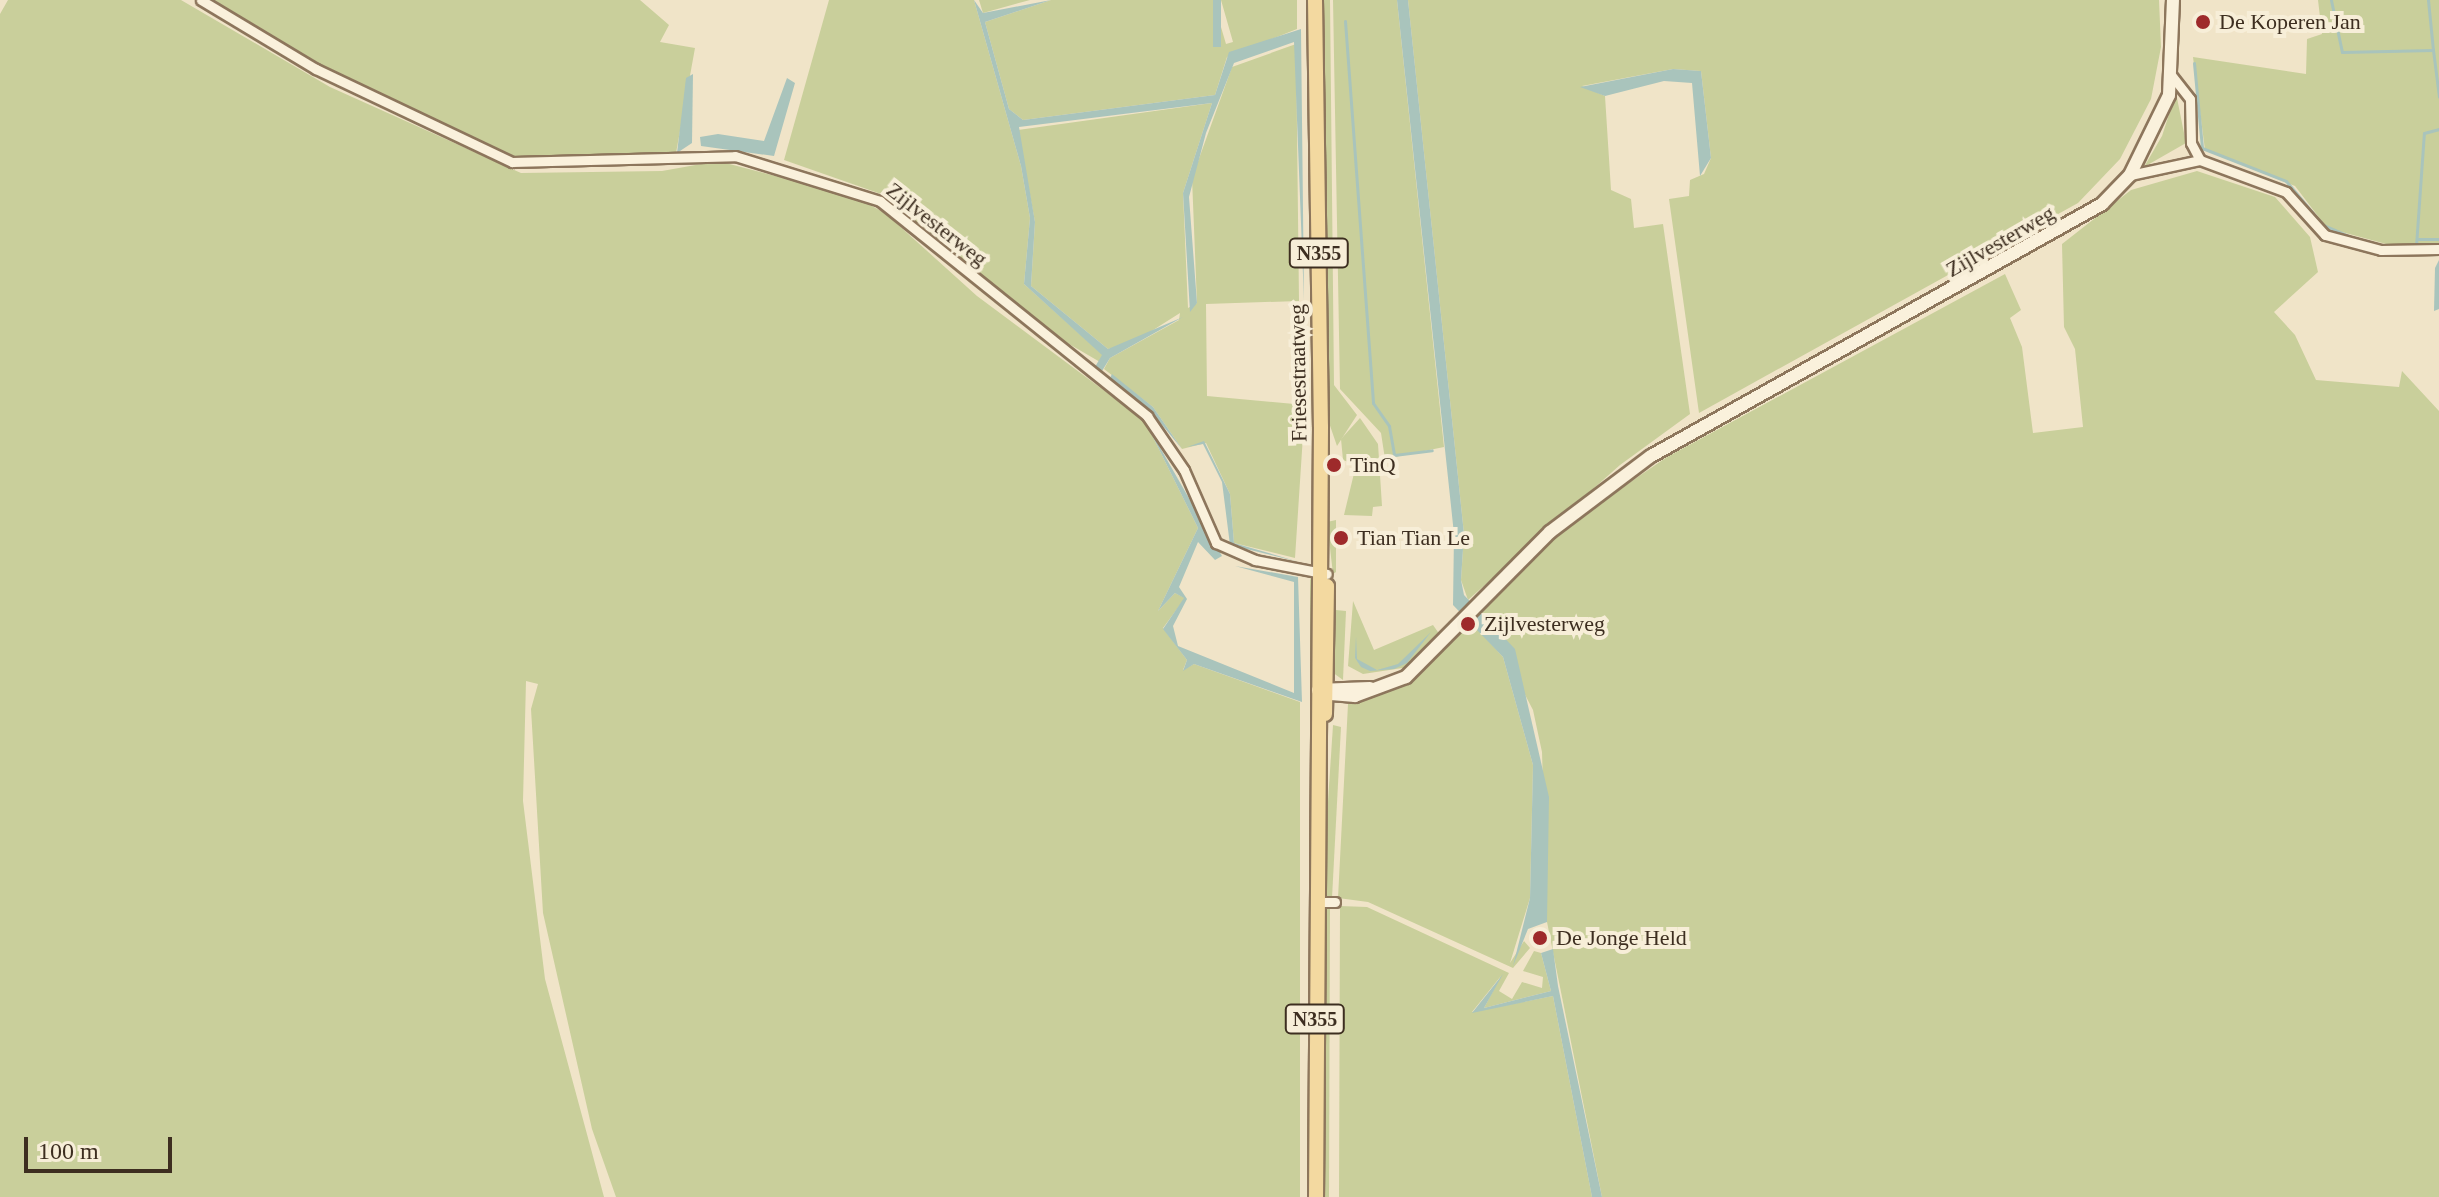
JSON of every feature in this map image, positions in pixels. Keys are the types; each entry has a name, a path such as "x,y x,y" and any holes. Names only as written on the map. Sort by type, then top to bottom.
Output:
{"main road":[{"name":"Friesestraatweg","path":"1315,0 1322,573 1316,1197"},
{"path":"2172,76 2173,0"},
{"name":"Zijlvesterweg","path":"1322,692 1378,688 1412,673 1550,532 1651,456 2018,255 2102,204 2130,175 2172,76"}],"street":[{"name":"Zijlvesterweg","path":"201,0 316,69 512,162 735,156 880,201 1147,416 1184,470 1216,543 1322,573"},
{"path":"2172,76 2190,99 2191,143 2200,160"},
{"path":"2180,161 2191,143"},
{"path":"2130,175 2180,161 2200,160 2286,192 2325,235 2381,250 2439,249"},
{"path":"1318,902 1335,902"}],"green space":[{"path":"8,0 181,0 330,87 521,173 662,171 718,161 853,196 885,213 977,296 1145,421 1198,528 1158,611 1175,593 1185,598 1163,628 1187,660 1183,670 1194,664 1300,702 1300,1197 616,1197 592,1129 543,913 531,709 538,684 526,681 523,801 545,979 604,1197 0,1197 0,14"},
{"path":"209,0 640,0 669,25 660,42 695,48 676,153 517,160 356,85"},
{"path":"829,0 974,0 1021,166 1030,218 1024,284 1103,355 1100,362 1033,323 881,194 784,160"},
{"path":"979,0 1030,0 983,13"},
{"path":"1051,0 1213,0 1226,44 1233,42 1221,0 1297,0 1297,29 1227,57 1215,95 1023,120 1009,109 985,22"},
{"path":"1321,0 1330,0 1334,385 1357,415 1337,446 1326,414"},
{"path":"1333,0 1397,0 1444,447 1385,459 1381,433 1340,389"},
{"path":"1408,0 2159,0 2161,47 2151,99 2120,159 2078,203 1699,413 1669,199 1689,196 1690,180 1704,174 1711,158 1701,71 1673,69 1582,86 1605,96 1611,190 1631,199 1634,228 1663,224 1690,414 1620,465 1468,600 1461,580 1464,534"},
{"path":"2318,0 2439,0 2439,244 2390,245 2327,228 2295,186 2205,150 2193,57 2306,74 2307,39 2322,34"},
{"path":"1296,44 1299,301 1206,304 1207,396 1305,405 1295,558 1234,543 1230,494 1206,443 1182,449 1153,407 1104,369 1110,358 1179,320 1180,313 1131,344 1108,349 1031,286 1035,222 1018,130 1212,103 1183,193 1188,308 1197,303 1192,178 1232,67"},
{"path":"2176,93 2186,143 2144,167 2162,136"},
{"path":"2197,171 2275,197 2310,237 2318,272 2274,312 2295,335 2316,380 2399,387 2402,371 2439,411 2439,1197 1602,1197 1547,922 1542,752 1533,710 1481,611 1559,531 1667,457 2005,274 2021,310 2010,318 2022,347 2033,433 2083,427 2075,349 2064,327 2062,244 2131,190"},
{"path":"1360,418 1378,444 1382,506 1373,507 1372,516 1344,515 1356,465 1343,460 1341,439"},
{"path":"1336,520 1336,572 1333,574 1327,522"},
{"path":"1310,578 1315,588 1313,720 1310,718"},
{"path":"1353,601 1374,650 1433,625 1440,635 1409,667 1363,674 1348,666"},
{"path":"1336,610 1346,611 1343,680 1332,672 1330,656"},
{"path":"1471,622 1503,657 1533,765 1530,898 1510,963 1524,941 1530,948 1513,968 1368,902 1338,898 1348,704 1406,683"},
{"path":"1333,725 1341,727 1332,898 1324,895 1324,863"},
{"path":"1340,906 1367,907 1509,973 1499,991 1512,999 1522,982 1542,988 1543,977 1523,971 1534,951 1541,953 1551,991 1484,1008 1501,976 1472,1012 1553,996 1592,1197 1339,1197"},
{"path":"1330,907 1329,1197 1321,1197 1323,911"}],"water":[{"path":"974,0 983,13 1051,0 985,22 1009,109 1023,120 1215,95 1229,52 1301,29 1304,301 1294,42 1234,63 1206,133 1189,197 1197,303 1190,312 1183,193 1212,103 1019,127 1035,222 1031,286 1108,349 1183,317 1110,358 1102,371 1095,367 1102,355 1024,284 1030,218 1021,166"},
{"path":"1213,0 1221,0 1221,47 1213,47"},
{"path":"1397,0 1408,0 1464,534 1461,580 1464,595 1515,649 1549,797 1547,922 1528,929 1513,966 1530,898 1533,765 1503,657 1453,605 1454,534"},
{"path":"1673,69 1701,71 1711,158 1700,176 1692,83 1664,81 1605,96 1580,87"},
{"path":"693,74 692,143 677,153 686,78"},
{"path":"787,78 795,83 774,156 701,146 700,137 718,134 764,141"},
{"path":"2439,260 2439,309 2434,311 2435,268"},
{"path":"1112,374 1153,407 1182,449 1148,408 1110,378"},
{"path":"1146,423 1222,556 1215,560 1198,542 1179,587 1187,599 1173,626 1178,646 1294,693 1294,582 1235,566 1298,577 1302,702 1194,664 1183,671 1187,660 1163,629 1184,598 1175,593 1158,611 1198,528"},
{"path":"1204,441 1230,494 1234,543 1299,562 1230,545 1222,482 1203,444 1187,447"},
{"path":"1431,632 1407,663 1394,669 1370,671 1361,667 1355,658 1356,636 1357,659 1377,670 1398,664"},
{"path":"1553,949 1602,1197 1592,1197 1553,996 1472,1013 1503,974 1484,1008 1551,991 1541,953"}],"waterway":[{"path":"2331,0 2342,52 2433,50 2439,97"},
{"path":"2428,0 2433,50"},
{"path":"1345,21 1373,403 1389,426 1394,455 1432,450"},
{"path":"2194,63 2202,148 2286,181 2323,225 2354,238"},
{"path":"2416,246 2424,133 2439,129"},
{"path":"2418,239 2439,239"}],"place":[{"name":"De Koperen Jan","path":"2203,22"},
{"name":"TinQ","path":"1334,465"},
{"name":"Tian Tian Le","path":"1341,538"},
{"name":"Zijlvesterweg","path":"1468,624"},
{"name":"De Jonge Held","path":"1540,938"}]}
